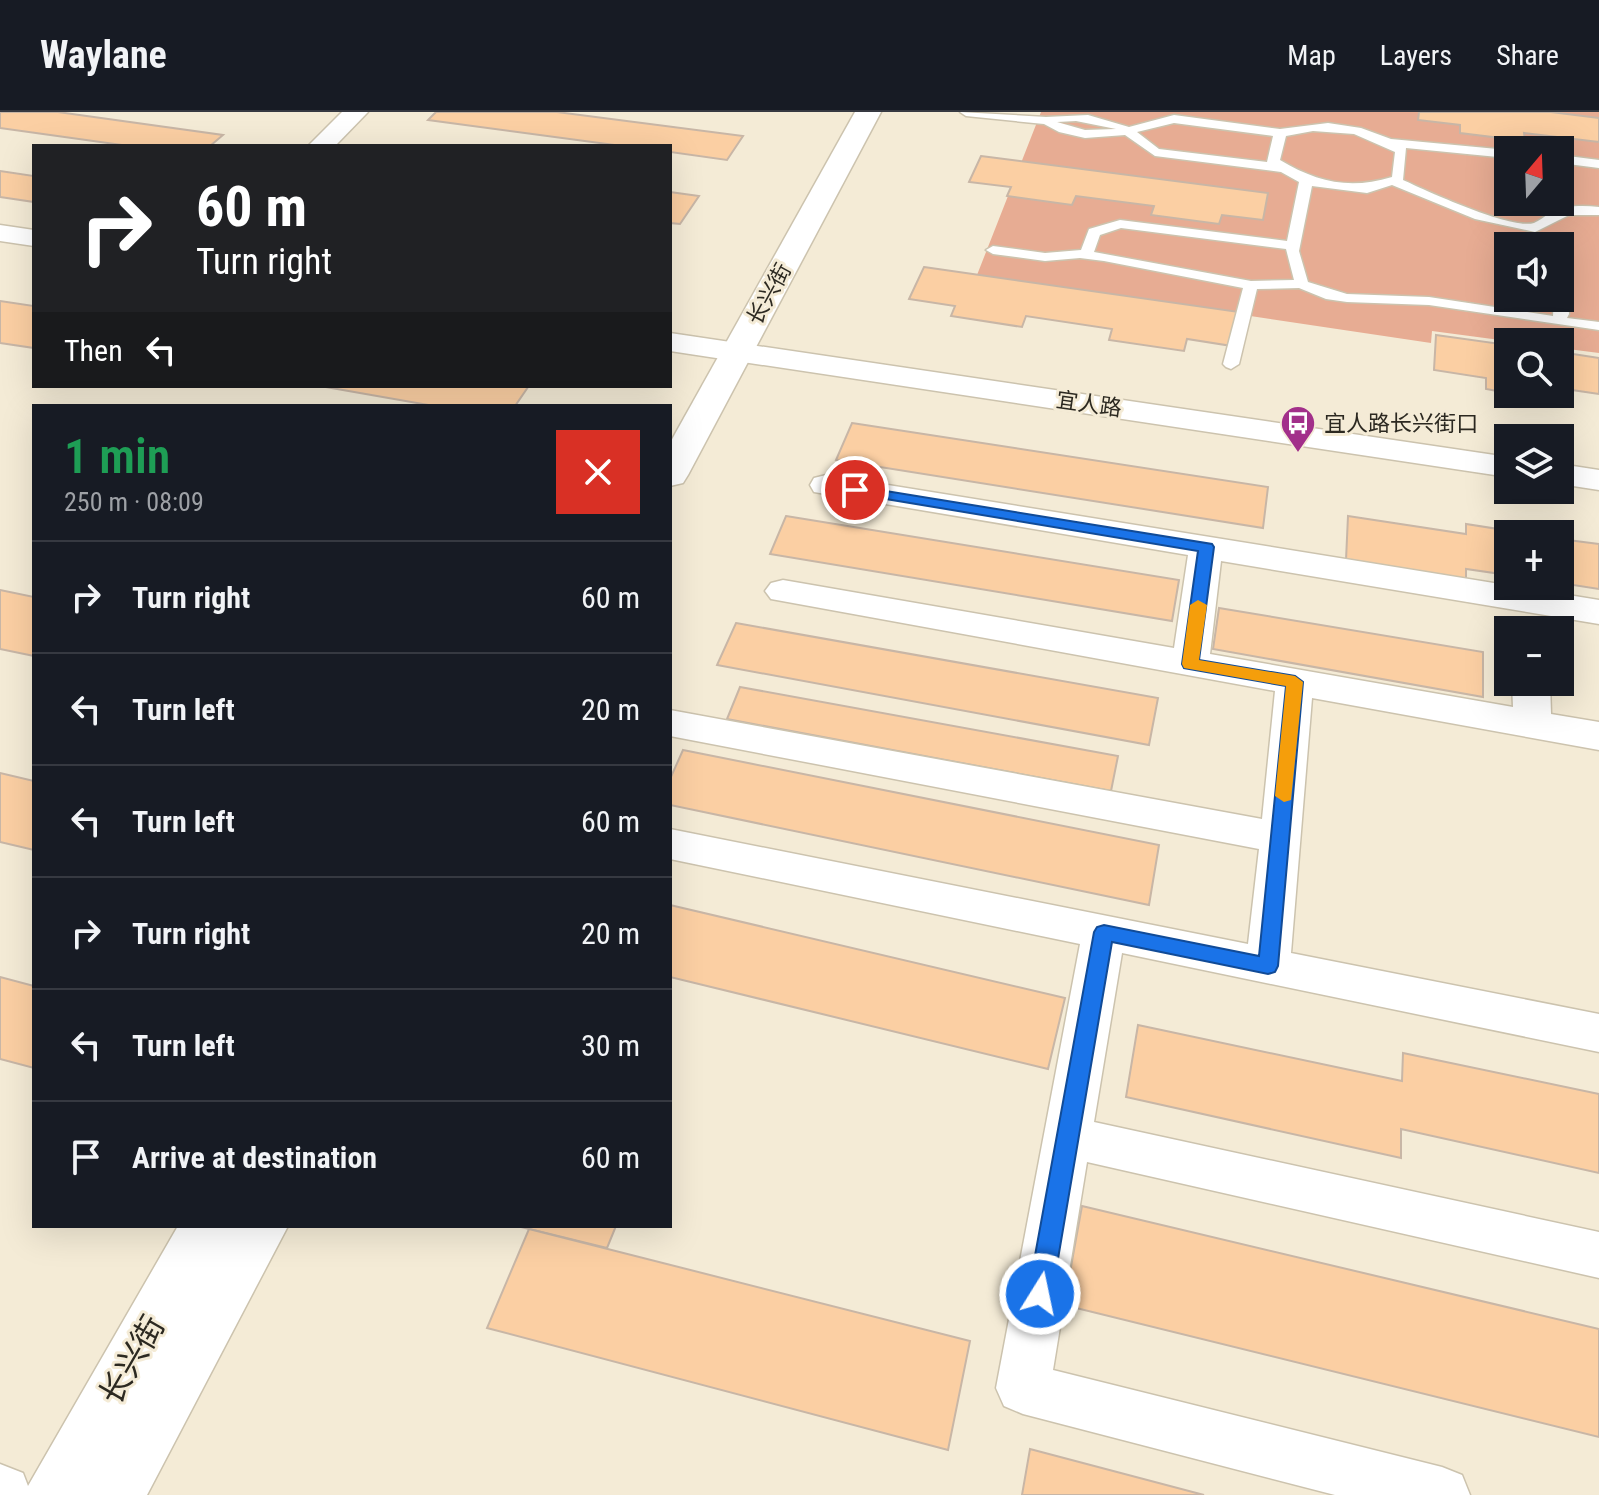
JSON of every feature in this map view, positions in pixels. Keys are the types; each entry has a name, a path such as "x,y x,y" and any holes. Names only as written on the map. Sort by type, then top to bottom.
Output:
{"main road":[{"name":"长兴街","path":"672,470 725,345 842,112"},
{"name":"长兴街","path":"672,412 725,345 868,112"},
{"name":"长兴街","path":"55,1495 207,1228"},
{"name":"长兴街","path":"114,1495 260,1228"}],"street":[{"path":"323,144 356,112"},
{"path":"0,233 32,238"},
{"path":"0,243 32,248"},
{"name":"宜人路","path":"672,332 725,345 1494,465"},
{"name":"宜人路","path":"672,342 725,345 1494,453"},
{"path":"1574,465 1599,468"},
{"path":"1574,476 1599,480"},
{"path":"826,485 1206,547 1528,615 1599,612"},
{"path":"1190,664 1206,547"},
{"path":"783,591 1599,736"},
{"path":"1268,966 1295,682"},
{"path":"1531,696 1532,725"},
{"path":"672,723 1280,838"},
{"path":"672,844 1599,1033"},
{"path":"1104,932 1023,1388 1442,1495"},
{"path":"1068,1137 1599,1255"}],"lane":[{"path":"966,112 1047,121 1057,116 1119,124 1155,152 1284,168"},
{"path":"1127,131 1174,119 1280,133 1314,119 1362,126 1401,150 1398,179 1367,189 1306,181 1273,161 1280,133"},
{"path":"1389,143 1494,153"},
{"path":"1574,161 1599,164"},
{"path":"1302,284 1295,268 1294,246 1306,181"},
{"path":"1394,181 1478,217 1528,228 1535,228 1574,207 1599,211"},
{"path":"1086,255 1094,232 1120,224 1294,246"},
{"path":"1528,228 1530,232"},
{"path":"993,250 1045,257 1086,255 1251,285 1302,284 1315,292 1335,297 1427,301 1599,326"},
{"path":"1231,364 1251,285"},
{"path":"1557,321 1562,312"}],"shaded area":[{"path":"1041,112 1599,112 1599,353 1574,350 1574,328 1494,328 1494,339 1432,331 1431,343 977,275"}],"building":[{"path":"0,112 58,112 223,135 212,144 115,144 0,128"},
{"path":"436,112 557,112 743,136 727,160 672,152 672,144 607,144 428,120"},
{"path":"1419,112 1551,112 1599,118 1599,142 1574,139 1574,136 1524,133 1524,136 1494,137 1460,133 1460,125 1418,120"},
{"path":"981,156 1268,193 1263,220 1222,215 1219,224 1151,215 1154,206 1076,196 1072,205 1007,196 1011,187 969,182"},
{"path":"0,171 32,176 32,202 0,197"},
{"path":"672,192 699,196 680,224 672,223"},
{"path":"924,267 1239,312 1232,346 1187,339 1184,351 1109,340 1112,329 1026,316 1022,327 951,316 955,306 909,299"},
{"path":"0,301 32,306 32,348 0,343"},
{"path":"1436,335 1494,343 1494,390 1486,389 1486,378 1434,370"},
{"path":"1574,354 1599,358 1599,394 1574,390"},
{"path":"331,388 527,388 516,404 423,404"},
{"path":"852,423 1268,487 1263,528 836,460"},
{"path":"786,516 1179,580 1172,621 770,554"},
{"path":"1348,516 1466,534 1466,524 1494,528 1494,573 1466,569 1466,579 1346,560"},
{"path":"1574,541 1599,544 1599,589 1574,585"},
{"path":"0,590 32,597 32,656 0,649"},
{"path":"1219,608 1483,652 1483,697 1213,649"},
{"path":"736,623 1158,698 1149,745 717,665"},
{"path":"740,687 1118,756 1111,791 727,719"},
{"path":"683,750 1159,845 1149,905 672,805 672,775"},
{"path":"0,773 32,781 32,850 0,842"},
{"path":"672,905 1065,998 1048,1069 672,977"},
{"path":"0,977 32,985 32,1067 0,1059"},
{"path":"1138,1025 1402,1081 1403,1053 1599,1094 1599,1173 1401,1129 1401,1158 1126,1097"},
{"path":"1082,1206 1599,1329 1599,1437 1064,1305"},
{"path":"525,1228 615,1228 607,1248"},
{"path":"529,1229 970,1341 948,1450 487,1328"},
{"path":"1030,1449 1204,1495 1022,1495"}],"slow traffic":[{"path":"1198,605 1190,664 1295,682 1284,796"}],"place":[{"name":"宜人路长兴街口","path":"1298,454"}],"route":[{"path":"855,490 1206,547 1190,664 1295,682 1268,966 1104,932 1040,1294"}]}
